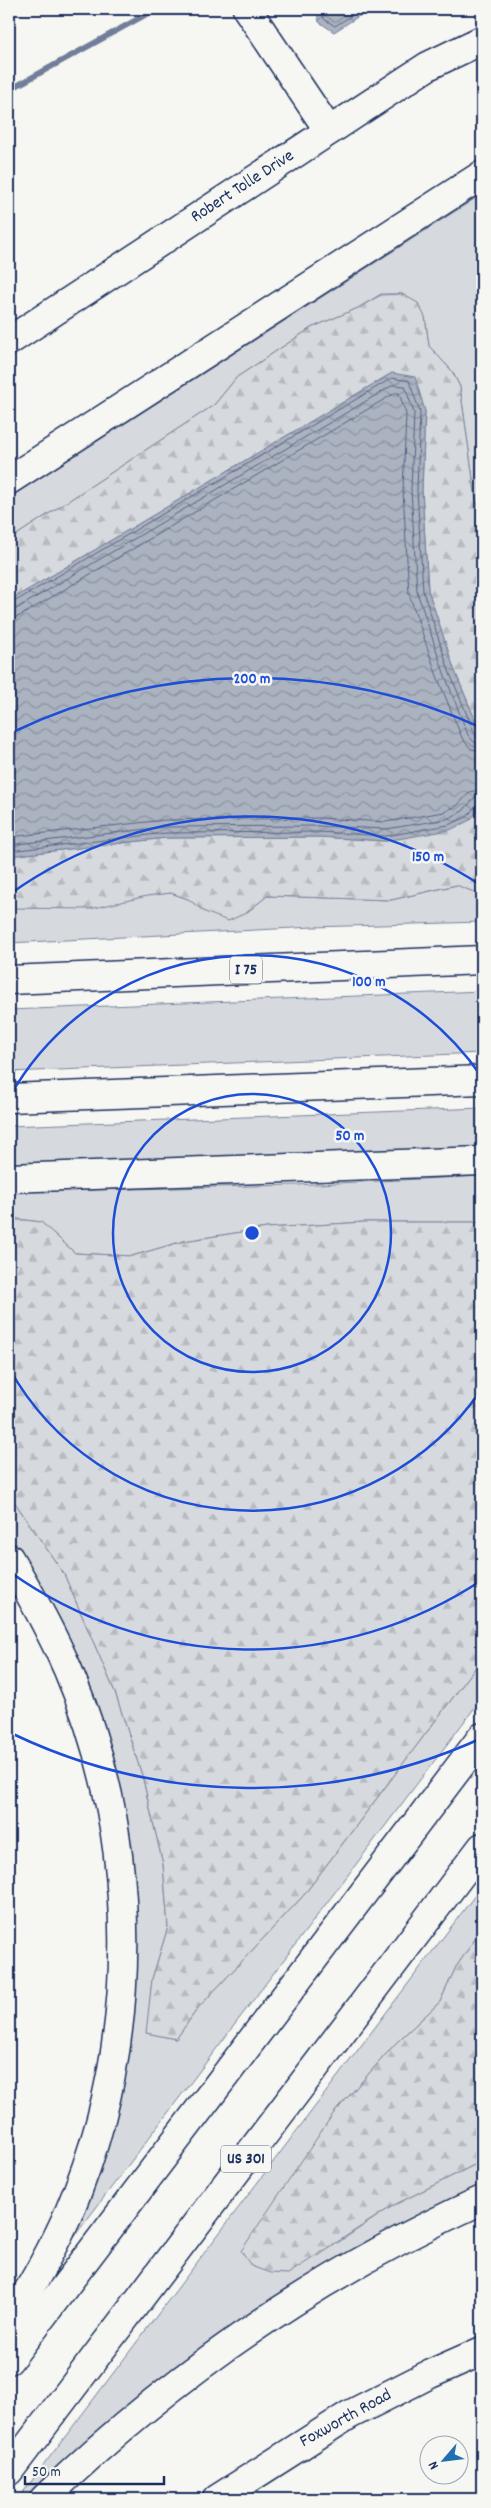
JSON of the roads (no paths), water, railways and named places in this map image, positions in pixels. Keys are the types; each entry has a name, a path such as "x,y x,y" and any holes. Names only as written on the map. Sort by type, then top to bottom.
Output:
{"main road":[{"path":"247,9 329,131"},
{"name":"Robert Tolle Drive","path":"9,341 428,66 482,40"},
{"path":"9,480 482,174"},
{"name":"I 75","path":"9,980 482,960"},
{"path":"9,1098 482,1080"},
{"path":"9,1178 482,1161"},
{"path":"9,1558 53,1637 68,1671 93,1739 117,1846 123,1928 118,2022 111,2072 100,2120 87,2165 59,2234 9,2323"},
{"path":"9,2360 482,1737"},
{"name":"US 301","path":"9,2471 482,1847"},
{"path":"44,2499 104,2442 150,2404 249,2330 338,2274 432,2223 482,2200"},
{"name":"Foxworth Road","path":"217,2499 349,2415 430,2374 482,2351"}],"water":[{"path":"316,9 370,9 334,32 319,22"},
{"path":"392,373 415,377 425,411 422,490 428,590 454,669 482,736 482,805 470,820 450,830 386,841 319,837 166,838 9,856 9,601"}],"waterway":[{"path":"9,90 156,9"}]}
